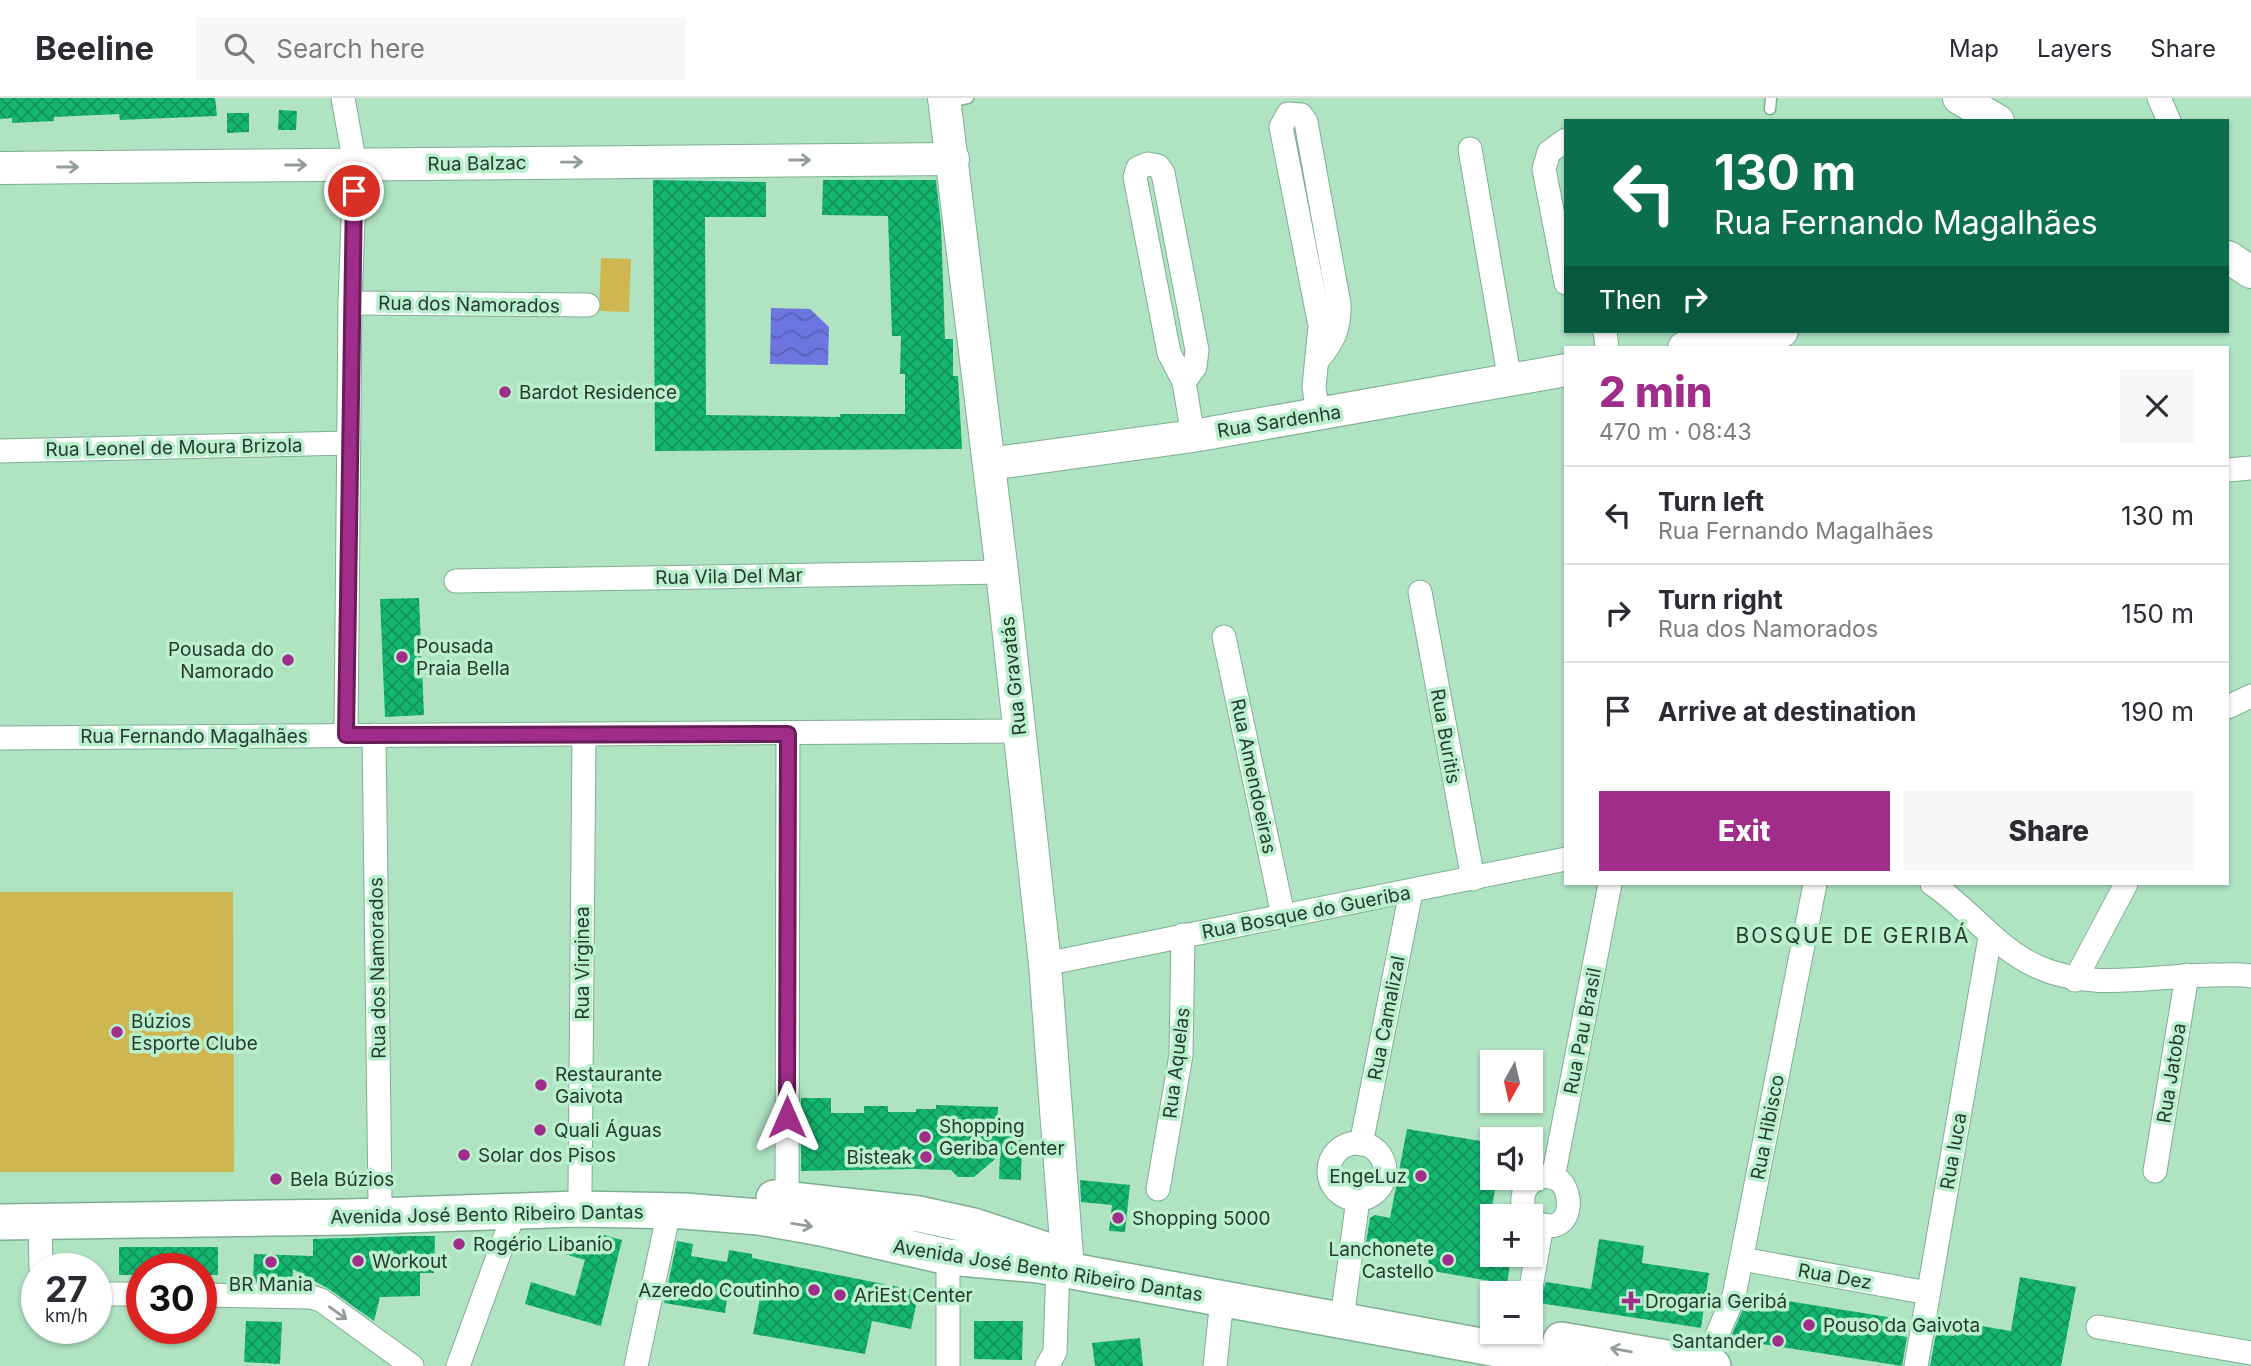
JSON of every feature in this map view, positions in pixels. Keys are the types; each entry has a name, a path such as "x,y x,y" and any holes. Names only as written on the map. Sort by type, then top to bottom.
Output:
{"main road":[{"name":"Avenida José Bento Ribeiro Dantas","path":"0,1204 380,1200 580,1191 716,1193 919,1214 963,1248"},
{"name":"Avenida José Bento Ribeiro Dantas","path":"0,1222 348,1217 515,1210 669,1211 772,1219 910,1250 963,1248 1130,1270 1480,1326"},
{"path":"910,1250 907,1232 909,1224 919,1214"},
{"name":"Avenida José Bento Ribeiro Dantas","path":"1062,1262 1222,1299 1590,1366"},
{"name":"Avenida José Bento Ribeiro Dantas","path":"1543,1336 1709,1365"}],"street":[{"name":"Rua dos Namorados","path":"343,98 355,164 350,303 346,735"},
{"path":"1959,98 1995,119"},
{"path":"2159,98 2168,119"},
{"name":"Rua Gravatás","path":"952,100 953,159 1045,964 1062,1262"},
{"path":"1317,361 1333,342 1339,325 1339,304 1306,122 1301,116 1288,114 1281,127 1318,309 1321,343 1317,361 1314,387 1318,415"},
{"path":"1564,141 1549,152 1544,169 1564,277"},
{"path":"1470,149 1510,381"},
{"name":"Rua Balzac","path":"0,168 953,159"},
{"path":"1184,382 1195,367 1197,350 1163,173 1158,166 1148,164 1139,168 1135,177 1169,353 1184,382 1193,436"},
{"path":"2229,258 2251,272"},
{"name":"Rua dos Namorados","path":"350,303 588,305"},
{"path":"1696,346 1770,333"},
{"name":"Rua Sardenha","path":"989,464 1193,436 1564,370"},
{"name":"Rua Leonel de Moura Brizola","path":"0,451 348,443"},
{"path":"2229,470 2251,468"},
{"name":"Rua Vila Del Mar","path":"456,581 1002,572"},
{"name":"Rua Buritis","path":"1420,592 1473,879"},
{"name":"Rua Amendoeiras","path":"1224,637 1283,915"},
{"path":"2229,707 2251,696"},
{"name":"Rua Fernando Magalhães","path":"0,738 1018,731"},
{"name":"Rua Virginea","path":"580,1191 584,734"},
{"path":"787,1199 788,734"},
{"name":"Rua dos Namorados","path":"374,735 380,1200"},
{"name":"Rua Bosque do Gueriba","path":"1045,964 1564,859"},
{"name":"Rua Pau Brasil","path":"1553,1178 1610,885"},
{"name":"Rua Hibisco","path":"1709,1365 1728,1312 1742,1259 1815,885"},
{"path":"1933,885 1990,937 2036,966 2075,980 2112,982 2187,975 2251,976"},
{"path":"2075,980 2125,885"},
{"name":"Rua Camalizal","path":"1361,1144 1411,892"},
{"name":"Rua Aquelas","path":"1158,1189 1181,1055 1183,935"},
{"name":"Rua Iuca","path":"1916,1366 1990,937"},
{"name":"Rua Jatoba","path":"2155,1171 2187,975"},
{"path":"1349,1144 1361,1144 1379,1154 1385,1173 1377,1191 1358,1199 1347,1198 1337,1191 1330,1181 1328,1170 1339,1149 1349,1144"},
{"path":"1524,1204 1524,1191 1542,1178 1553,1178 1563,1183 1569,1193 1570,1205 1566,1216 1557,1223 1543,1222"},
{"path":"1344,1304 1358,1199"},
{"path":"458,1366 515,1210"},
{"path":"636,1366 669,1211"},
{"path":"40,1220 41,1253"},
{"path":"948,1366 963,1248"},
{"name":"Rua Dez","path":"1742,1259 1928,1293"},
{"path":"1056,1362 1062,1262"},
{"path":"217,1295 312,1297 321,1300 412,1366"},
{"path":"1215,1366 1222,1299"},
{"path":"2098,1327 2251,1353"}],"shaded area":[{"path":"601,258 631,259 629,312 599,311"},
{"name":"Búzios Esporte Clube","path":"0,892 233,892 234,1172 0,1172"}],"water":[{"path":"771,308 810,309 829,327 828,365 770,364"}],"building":[{"path":"0,98 215,98 217,116 120,120 119,114 54,117 54,121 12,123 12,118 0,119"},
{"path":"279,110 297,111 296,130 278,130"},
{"path":"227,113 249,113 249,132 227,133"},
{"path":"653,180 766,182 766,217 705,217 706,415 840,417 840,414 905,414 905,374 900,374 901,336 892,336 888,216 822,215 823,180 936,180 941,225 945,339 953,339 953,376 958,376 962,449 655,451"},
{"name":"Pousada Praia Bella","path":"419,598 424,715 385,717 380,599"},
{"path":"801,1098 831,1098 831,1113 864,1113 864,1106 888,1106 888,1112 916,1112 916,1109 936,1109 936,1105 998,1107 997,1127 1022,1128 1021,1180 999,1179 1000,1155 974,1177 958,1177 951,1170 801,1171"},
{"path":"1407,1129 1480,1141 1480,1190 1495,1190 1492,1204 1480,1204 1480,1267 1510,1267 1507,1281 1490,1281 1427,1270 1430,1253 1399,1247 1370,1258 1365,1249 1370,1218 1375,1215 1390,1218"},
{"name":"Shopping 5000","path":"1080,1180 1130,1185 1125,1232 1109,1231 1112,1205 1081,1202"},
{"path":"600,1234 622,1240 601,1326 525,1304 531,1282 575,1296 585,1260 558,1252 562,1236 596,1246"},
{"name":"Workout","path":"435,1236 434,1273 420,1273 420,1296 380,1297 374,1321 329,1289 293,1269 292,1283 253,1282 254,1254 313,1256 313,1239"},
{"path":"1599,1239 1644,1246 1642,1263 1709,1273 1701,1328 1543,1304 1546,1282 1591,1289"},
{"path":"677,1241 693,1244 691,1256 727,1262 729,1250 752,1254 752,1258 919,1291 911,1329 872,1321 865,1354 753,1334 760,1298 728,1292 725,1313 664,1303"},
{"path":"119,1247 218,1247 218,1275 217,1253 126,1253 126,1275 119,1275"},
{"path":"2020,1277 2076,1287 2061,1366 1930,1366 1936,1334 1954,1336 1957,1322 2011,1331"},
{"name":"Pouso da Gaivota","path":"1749,1295 1888,1317 1885,1333 1907,1337 1902,1366 1730,1339"},
{"path":"246,1321 282,1322 280,1364 244,1362"},
{"path":"974,1321 1023,1321 1022,1360 974,1359"},
{"path":"1140,1338 1143,1366 1095,1366 1092,1343"}],"place":[{"name":"Bardot Residence","path":"505,392"},
{"name":"Pousada Praia Bella","path":"402,657"},
{"name":"Pousada do Namorado","path":"288,660"},
{"name":"Búzios Esporte Clube","path":"117,1032"},
{"name":"Restaurante Gaivota","path":"541,1085"},
{"name":"Quali Águas","path":"540,1130"},
{"name":"Shopping Geriba Center","path":"925,1137"},
{"name":"Solar dos Pisos","path":"464,1155"},
{"name":"Bisteak","path":"926,1157"},
{"name":"EngeLuz","path":"1421,1176"},
{"name":"Bela Búzios","path":"276,1179"},
{"name":"Shopping 5000","path":"1118,1218"},
{"name":"Rogério Libanio","path":"459,1244"},
{"name":"Lanchonete Castello","path":"1448,1260"},
{"name":"Workout","path":"358,1261"},
{"name":"BR Mania","path":"271,1262"},
{"name":"Azeredo Coutinho","path":"814,1290"},
{"name":"AriEst Center","path":"840,1295"},
{"name":"Drogaria Geribá","path":"1631,1301"},
{"name":"Pouso da Gaivota","path":"1809,1325"},
{"name":"Santander","path":"1778,1341"}],"district":[{"name":"BOSQUE DE GERIBÁ","path":"1853,936"}],"route":[{"path":"354,191 350,303 346,735 788,734 787,1117"}]}
